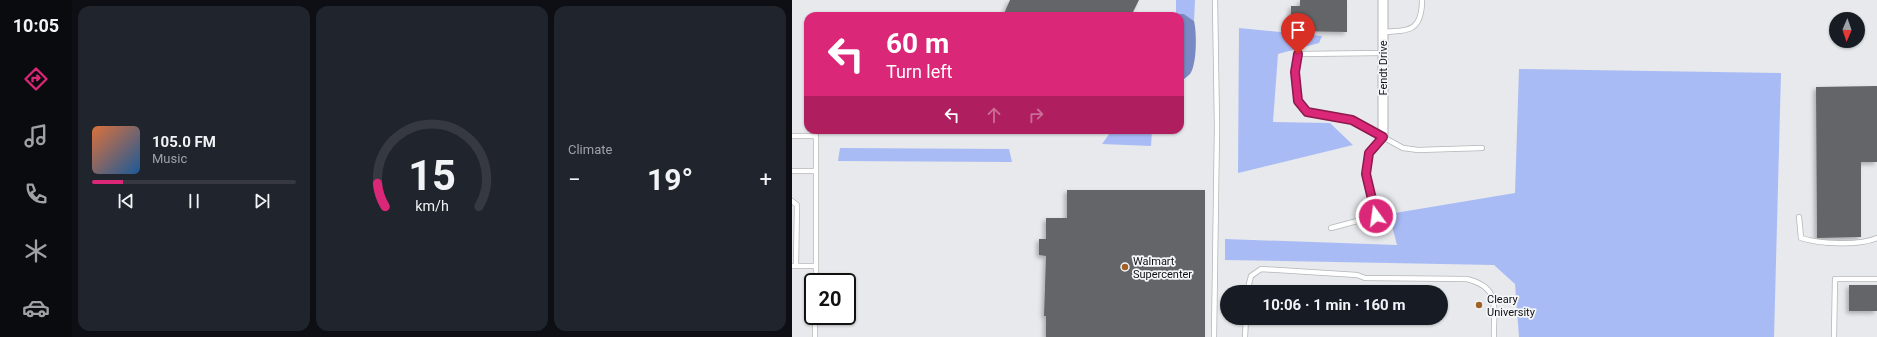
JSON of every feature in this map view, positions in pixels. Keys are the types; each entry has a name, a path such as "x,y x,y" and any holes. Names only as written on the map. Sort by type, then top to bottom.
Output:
{"street":[{"name":"Fendt Drive","path":"1383,0 1383,137"}],"lane":[{"path":"1214,337 1217,127 1215,0"},
{"path":"1383,32 1411,29 1419,22 1422,14 1422,0"},
{"path":"1383,53 1298,54 1295,72 1298,101 1307,112 1352,120 1403,148 1418,150 1482,148"},
{"path":"792,136 816,136 816,273"},
{"path":"1330,228 1376,216 1366,174 1369,153 1383,137"},
{"path":"792,171 816,171"},
{"path":"792,201 797,205 794,266 816,266"},
{"path":"1799,218 1801,238 1812,242 1867,243 1877,238"},
{"path":"1249,285 1251,276 1261,269 1356,276 1364,278 1467,279 1479,282 1487,287 1493,295 1494,337"},
{"path":"1834,337 1835,279 1877,279"},
{"path":"815,325 815,337"},
{"path":"1245,337 1246,325"}],"shaded area":[{"path":"1176,0 1195,0 1194,21 1184,14 1184,12 1176,12"},
{"path":"1184,14 1194,21 1196,33 1194,64 1190,74 1185,78"},
{"path":"1239,28 1322,36 1319,43 1278,54 1273,122 1330,123 1353,145 1238,173"},
{"path":"1519,69 1781,73 1774,337 1519,337 1515,284 1494,265 1225,260 1225,239 1397,245 1389,214 1515,193"},
{"path":"1109,134 1152,134 1151,146 1102,144"},
{"path":"840,148 1009,149 1012,162 838,161"}],"building":[{"path":"1010,0 1139,0 1133,12 1005,12"},
{"path":"1300,0 1347,0 1347,32 1291,31 1291,6 1300,6"},
{"path":"1877,86 1877,162 1861,162 1861,237 1817,238 1816,87"},
{"name":"Walmart Supercenter","path":"1067,190 1205,190 1205,337 1046,337 1046,316 1044,316 1046,256 1039,255 1039,239 1046,239 1046,218 1067,218"},
{"path":"1849,285 1877,285 1877,311 1849,311"}],"place":[{"name":"Walmart Supercenter","path":"1125,267"},
{"name":"Cleary University","path":"1479,305"}],"route":[{"path":"1298,54 1295,72 1298,101 1307,112 1352,120 1383,137 1369,153 1366,174 1376,216"}]}
